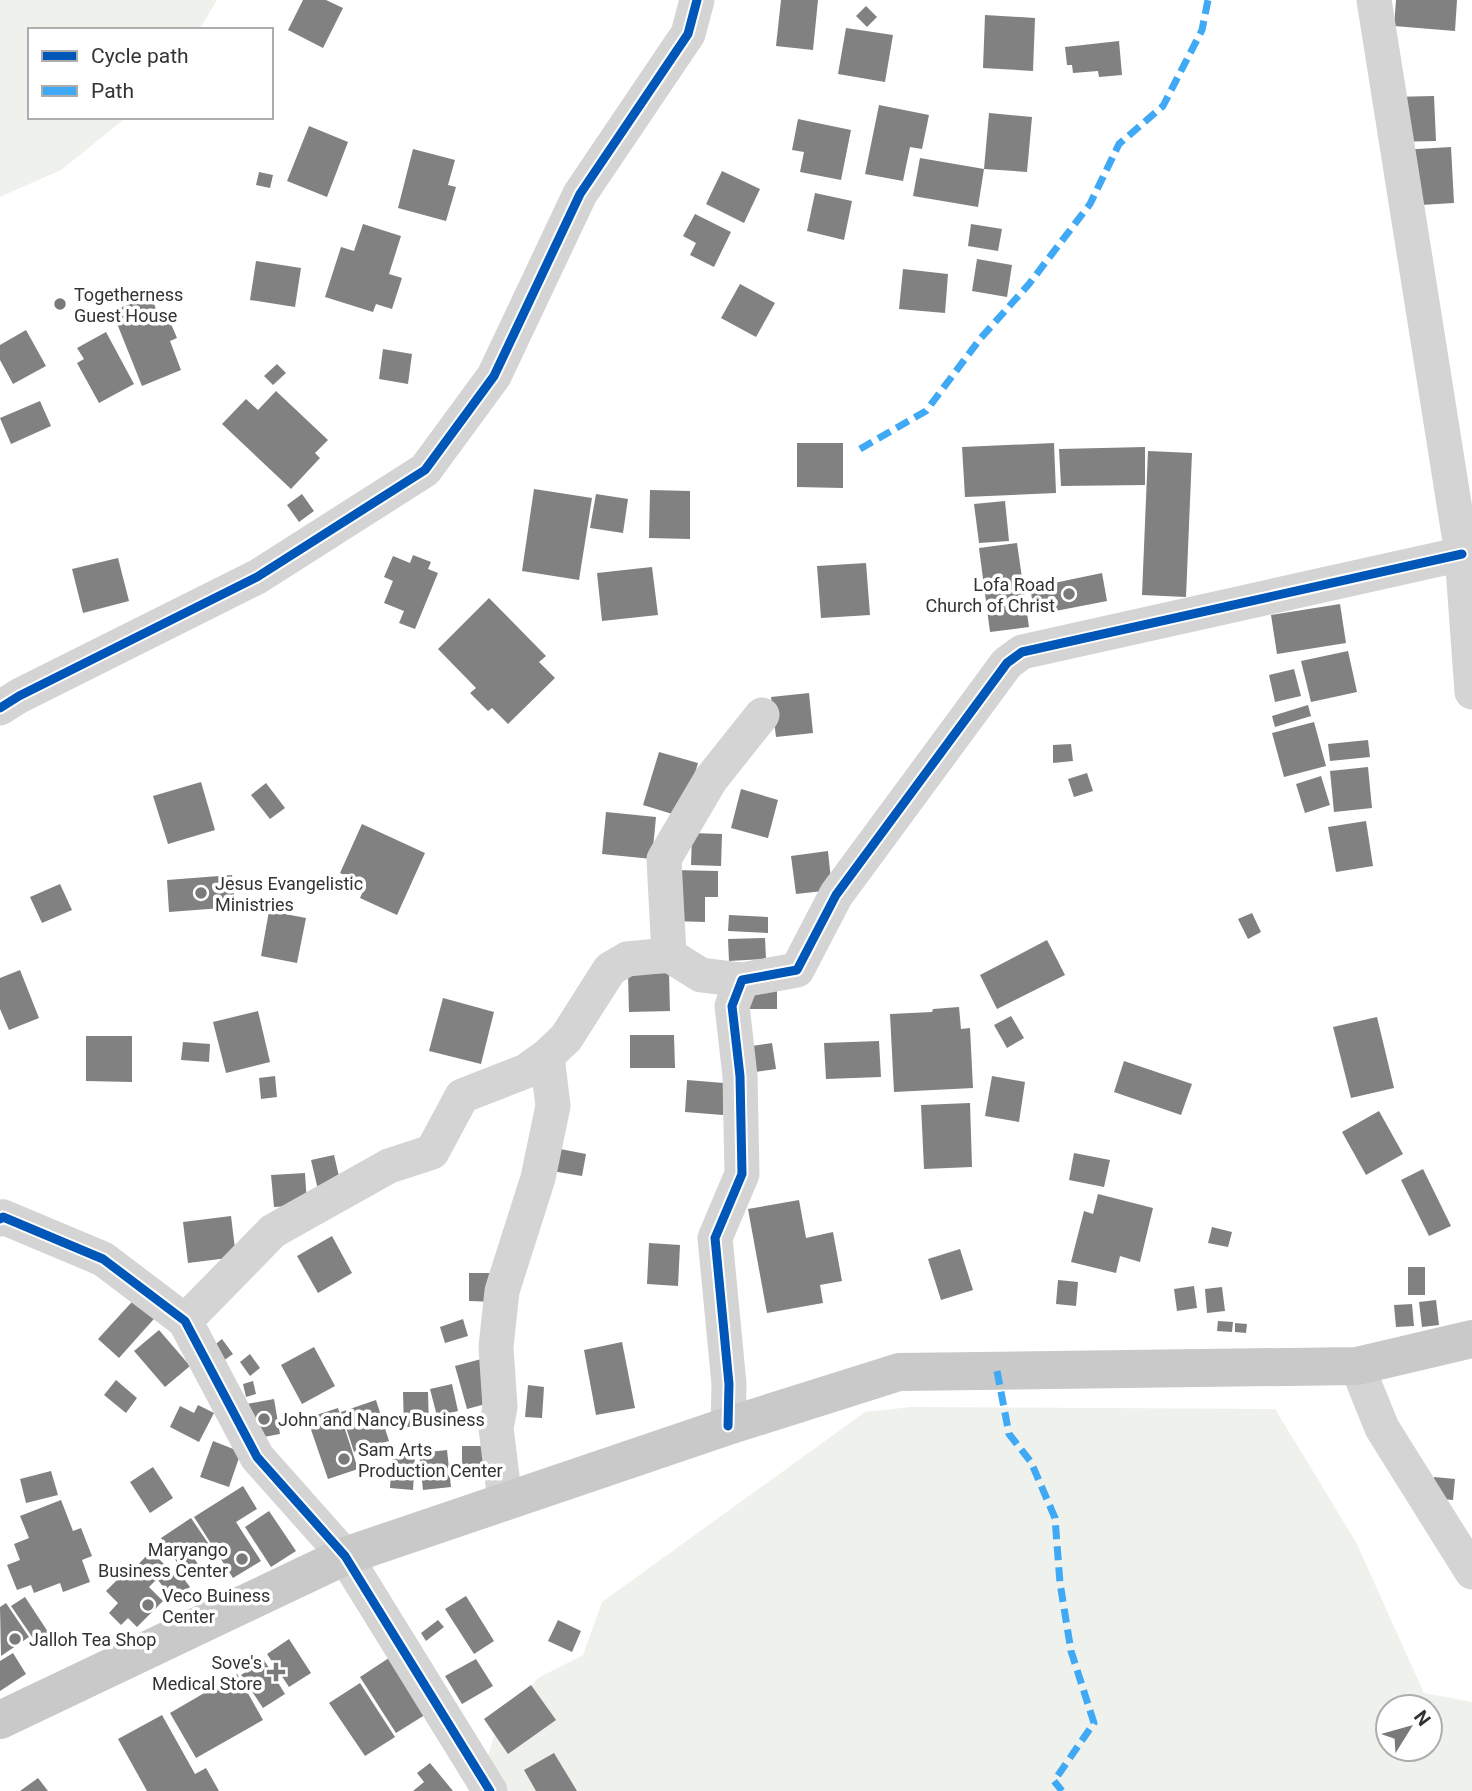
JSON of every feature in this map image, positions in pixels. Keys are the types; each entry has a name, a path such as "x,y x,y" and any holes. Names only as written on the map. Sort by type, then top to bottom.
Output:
{"main road":[{"path":"0,1720 345,1556 728,1426 899,1372 1357,1366 1472,1339"}],"street":[{"path":"0,709 19,696 257,577 425,470 494,376 580,194 688,34 697,0"},
{"path":"1374,0 1467,555 1472,692"},
{"path":"184,1321 273,1231 388,1166 432,1152 462,1096 526,1071 547,1056 566,1038 610,969 627,959 669,955 701,975 742,980 797,970 836,895 1007,663 1022,652 1467,555"},
{"path":"669,955 664,859 711,779 762,715"},
{"path":"728,1426 729,1384 715,1238 741,1174 740,1076 732,1006 742,980"},
{"path":"505,1502 496,1428 500,1407 496,1347 502,1291 538,1178 553,1106 547,1056"},
{"path":"0,1219 3,1217 103,1259 184,1321 257,1457 345,1556 490,1791"},
{"path":"1357,1366 1382,1428 1472,1572"}],"shaded area":[{"path":"0,0 217,0 200,28 28,28 28,119 125,119 61,170 0,197"},
{"path":"911,1407 1275,1409 1356,1542 1424,1693 1374,1693 1374,1763 1444,1763 1444,1697 1472,1702 1472,1791 495,1791 483,1773 497,1726 538,1678 583,1655 602,1602 865,1412"}],"building":[{"path":"303,0 326,0 343,8 323,48 288,30"},
{"path":"781,0 818,0 813,50 776,46"},
{"path":"1396,0 1457,0 1455,31 1394,26"},
{"path":"866,6 877,17 867,27 856,16"},
{"path":"985,15 1035,18 1033,71 983,68"},
{"path":"846,28 893,35 885,82 838,74"},
{"path":"1119,41 1122,75 1099,77 1098,71 1073,73 1072,65 1067,65 1065,47"},
{"path":"1434,96 1436,141 1392,142 1391,97"},
{"path":"879,105 929,115 922,149 910,147 903,181 865,174"},
{"path":"989,113 1032,117 1027,172 984,169"},
{"path":"798,119 851,130 841,180 800,172 804,152 792,150"},
{"path":"309,126 348,142 327,197 287,181"},
{"path":"1451,147 1454,203 1404,206 1400,150"},
{"path":"413,149 455,160 448,185 456,187 446,221 398,208"},
{"path":"920,158 984,169 978,207 913,196"},
{"path":"722,171 760,189 744,223 706,204"},
{"path":"259,172 273,175 270,188 256,185"},
{"path":"815,193 852,201 844,240 807,231"},
{"path":"695,214 731,232 714,267 690,255 696,243 683,236"},
{"path":"363,224 401,236 389,274 402,278 392,309 376,304 373,312 325,297 341,247 354,251"},
{"path":"971,224 1002,229 998,251 968,246"},
{"path":"977,259 1012,265 1007,297 972,291"},
{"path":"256,261 301,268 295,307 250,300"},
{"path":"903,269 948,274 945,313 899,309"},
{"path":"740,284 775,303 756,337 721,318"},
{"path":"151,296 161,322 169,319 177,338 170,341 181,370 142,386 112,311"},
{"path":"26,330 46,366 13,384 0,360 0,345"},
{"path":"106,332 134,384 99,403 77,363 84,359 77,348"},
{"path":"383,349 412,354 408,384 379,379"},
{"path":"277,364 286,373 273,385 264,376"},
{"path":"276,391 328,440 315,453 320,458 291,489 222,424 246,399 258,410"},
{"path":"40,401 51,426 11,444 0,418"},
{"path":"797,443 843,443 843,488 797,487"},
{"path":"1054,443 1056,493 965,497 962,447"},
{"path":"1145,447 1145,485 1061,486 1059,449"},
{"path":"1148,451 1192,453 1186,597 1142,595"},
{"path":"534,489 592,498 579,580 522,571"},
{"path":"650,490 690,491 690,539 649,538"},
{"path":"302,494 314,511 299,522 287,505"},
{"path":"596,494 628,499 623,533 590,528"},
{"path":"1005,501 1009,541 979,543 974,504"},
{"path":"1017,543 1029,627 990,632 979,548"},
{"path":"413,555 431,562 428,569 438,573 415,629 399,623 404,611 384,603 393,581 384,577 393,556 410,563"},
{"path":"118,558 129,601 83,613 72,569"},
{"path":"866,563 870,615 821,618 817,566"},
{"path":"652,567 658,615 602,621 597,573"},
{"name":"Lofa Road Church of Christ","path":"1102,573 1107,601 1035,615 1030,588"},
{"path":"489,598 546,656 539,662 555,678 508,724 492,708 488,711 470,693 476,688 438,649"},
{"path":"1340,604 1346,643 1277,654 1271,615"},
{"path":"1348,651 1357,692 1311,702 1301,661"},
{"path":"1294,669 1301,696 1275,702 1269,675"},
{"path":"809,693 813,733 776,737 771,697"},
{"path":"1308,705 1311,716 1275,727 1272,716"},
{"path":"1314,722 1326,766 1284,777 1272,733"},
{"path":"1368,740 1370,757 1330,761 1328,744"},
{"path":"1071,744 1073,761 1053,763 1053,745"},
{"path":"659,752 698,763 682,817 643,805"},
{"path":"1368,767 1372,808 1334,812 1330,771"},
{"path":"1087,773 1093,791 1074,797 1068,779"},
{"path":"1321,776 1330,805 1305,813 1296,784"},
{"path":"201,782 215,830 168,844 153,796"},
{"path":"266,783 285,808 270,819 251,795"},
{"path":"741,789 778,800 768,838 731,828"},
{"path":"606,812 656,817 652,859 602,854"},
{"path":"1366,821 1373,866 1336,872 1328,827"},
{"path":"362,824 425,853 397,915 360,898 366,884 340,873"},
{"path":"692,833 722,834 721,866 691,865"},
{"path":"828,851 832,890 796,894 791,856"},
{"path":"673,870 718,871 718,897 705,897 705,922 672,921"},
{"name":"Jesus Evangelistic Ministries","path":"232,875 235,907 169,912 167,880"},
{"path":"60,884 72,910 42,923 30,897"},
{"path":"269,911 306,918 297,963 261,956"},
{"path":"1252,913 1261,932 1248,939 1238,919"},
{"path":"729,915 768,917 768,933 728,931"},
{"path":"765,938 766,959 729,961 728,939"},
{"path":"1047,940 1065,975 997,1009 980,975"},
{"path":"20,970 39,1018 9,1030 0,1009 0,978"},
{"path":"669,973 670,1011 629,1012 628,974"},
{"path":"777,990 777,1009 747,1009 747,991"},
{"path":"443,998 494,1012 481,1064 429,1051"},
{"path":"959,1007 961,1029 970,1028 973,1088 894,1092 890,1014 932,1012 933,1009"},
{"path":"258,1011 270,1062 226,1073 213,1022"},
{"path":"1011,1016 1024,1038 1007,1048 994,1025"},
{"path":"1377,1017 1394,1088 1351,1098 1333,1027"},
{"path":"630,1035 674,1035 675,1068 630,1068"},
{"path":"86,1036 132,1036 132,1082 86,1081"},
{"path":"879,1041 881,1077 826,1079 824,1043"},
{"path":"183,1042 210,1044 209,1062 181,1060"},
{"path":"772,1043 776,1069 741,1074 737,1048"},
{"path":"1124,1061 1192,1084 1181,1115 1114,1092"},
{"path":"275,1076 277,1097 261,1099 259,1078"},
{"path":"992,1076 1025,1082 1019,1122 985,1116"},
{"path":"687,1080 724,1083 723,1115 685,1112"},
{"path":"970,1103 972,1167 924,1169 921,1105"},
{"path":"1379,1111 1403,1154 1366,1175 1342,1132"},
{"path":"550,1147 586,1154 582,1176 546,1170"},
{"path":"1074,1153 1110,1160 1104,1187 1069,1180"},
{"path":"334,1155 342,1189 319,1194 311,1160"},
{"path":"1423,1169 1451,1226 1429,1236 1401,1180"},
{"path":"305,1173 307,1205 274,1207 271,1175"},
{"path":"1098,1194 1153,1208 1140,1262 1120,1256 1116,1273 1071,1262 1084,1211 1093,1214"},
{"path":"799,1200 806,1238 833,1232 842,1281 820,1285 823,1303 767,1313 748,1209"},
{"path":"231,1216 236,1257 188,1263 183,1222"},
{"path":"1212,1227 1232,1232 1228,1247 1208,1243"},
{"path":"332,1236 352,1273 318,1293 297,1256"},
{"path":"649,1243 680,1245 678,1286 647,1284"},
{"path":"960,1249 973,1290 941,1300 928,1259"},
{"path":"1408,1267 1425,1267 1425,1295 1408,1295"},
{"path":"469,1273 496,1273 496,1302 469,1301"},
{"path":"1058,1280 1078,1282 1076,1306 1056,1304"},
{"path":"1194,1286 1197,1308 1177,1311 1174,1289"},
{"path":"1222,1287 1225,1311 1207,1313 1205,1289"},
{"path":"141,1292 161,1311 119,1358 98,1339"},
{"path":"1436,1300 1439,1325 1422,1327 1419,1302"},
{"path":"1412,1304 1414,1326 1396,1327 1394,1305"},
{"path":"463,1319 468,1336 445,1343 440,1327"},
{"path":"1218,1321 1233,1322 1232,1332 1217,1331"},
{"path":"1235,1323 1247,1324 1246,1333 1235,1332"},
{"path":"159,1330 190,1366 165,1387 134,1351"},
{"path":"222,1339 233,1354 223,1361 212,1347"},
{"path":"622,1342 635,1408 596,1415 584,1350"},
{"path":"314,1347 335,1386 302,1404 281,1365"},
{"path":"250,1354 260,1368 250,1376 240,1362"},
{"path":"485,1358 497,1401 467,1409 455,1366"},
{"path":"116,1380 137,1398 126,1413 104,1395"},
{"path":"253,1381 256,1394 246,1397 243,1384"},
{"path":"452,1384 458,1411 437,1416 430,1389"},
{"path":"528,1385 544,1387 542,1418 525,1417"},
{"path":"403,1392 428,1392 429,1427 404,1427"},
{"path":"274,1399 280,1434 253,1439 247,1404"},
{"path":"376,1400 389,1441 354,1452 341,1412"},
{"path":"198,1405 214,1413 199,1442 170,1427 180,1406 194,1413"},
{"path":"338,1408 358,1469 328,1479 307,1418"},
{"path":"213,1441 241,1452 229,1487 200,1477"},
{"path":"462,1446 483,1446 484,1477 462,1477"},
{"path":"447,1450 451,1487 423,1490 419,1453"},
{"path":"392,1455 415,1456 413,1490 390,1488"},
{"path":"153,1467 173,1498 150,1513 130,1482"},
{"path":"51,1471 58,1495 26,1503 20,1479"},
{"path":"1434,1477 1455,1479 1453,1500 1432,1498"},
{"path":"243,1486 257,1509 236,1522 261,1561 233,1578 194,1517"},
{"path":"61,1500 73,1531 81,1528 92,1556 82,1560 90,1582 63,1592 60,1583 34,1593 31,1585 17,1590 7,1565 20,1560 14,1544 29,1538 20,1516"},
{"path":"269,1511 296,1551 271,1567 245,1527"},
{"path":"191,1518 208,1543 191,1554 198,1564 184,1573 161,1538"},
{"path":"151,1551 168,1568 149,1587 163,1601 137,1627 128,1618 121,1625 109,1613 118,1603 106,1591 128,1569 131,1572"},
{"path":"175,1567 190,1587 173,1600 158,1580"},
{"path":"466,1596 494,1641 474,1654 445,1609"},
{"path":"25,1597 50,1635 37,1644 11,1606"},
{"path":"6,1603 29,1637 1,1656 0,1607"},
{"path":"438,1620 444,1627 426,1641 421,1633"},
{"path":"558,1620 581,1631 572,1652 548,1641"},
{"path":"289,1639 311,1673 289,1687 267,1654"},
{"path":"13,1653 26,1674 0,1691 0,1661"},
{"path":"392,1656 428,1713 396,1733 360,1677"},
{"path":"476,1659 493,1686 462,1704 445,1676"},
{"path":"264,1660 285,1694 263,1708 241,1675"},
{"path":"237,1674 263,1720 196,1758 170,1713"},
{"path":"360,1683 395,1737 365,1756 329,1703"},
{"path":"531,1685 556,1720 508,1754 484,1719"},
{"path":"162,1715 195,1774 206,1768 219,1791 147,1791 118,1739"},
{"path":"554,1753 577,1791 536,1791 524,1770"},
{"path":"430,1763 453,1791 413,1791 424,1782 417,1773"},
{"path":"38,1778 48,1791 20,1791"}],"marked path":[{"path":"860,449 926,411 980,339 1029,284 1090,204 1119,144 1163,106 1202,30 1208,0"},
{"path":"997,1371 1009,1434 1031,1462 1055,1518 1060,1583 1071,1651 1094,1723 1054,1781 1062,1791"}],"cycle path":[{"path":"0,708 257,577 425,470 494,376 580,194 688,34 697,0"},
{"path":"728,1426 729,1384 715,1238 742,1174 740,1076 732,1006 742,980 797,970 836,895 1007,663 1022,652 1462,554"},
{"path":"0,1219 3,1217 103,1259 185,1321 257,1457 345,1556 490,1791"}],"place":[{"name":"Togetherness Guest House","path":"60,304"},
{"name":"Lofa Road Church of Christ","path":"1069,594"},
{"name":"Jesus Evangelistic Ministries","path":"201,893"},
{"name":"John and Nancy Business","path":"264,1419"},
{"name":"Sam Arts Production Center","path":"344,1459"},
{"name":"Maryango Business Center","path":"242,1559"},
{"name":"Veco Buiness Center","path":"148,1605"},
{"name":"Jalloh Tea Shop","path":"15,1639"},
{"name":"Sove's Medical Store","path":"276,1672"}]}
